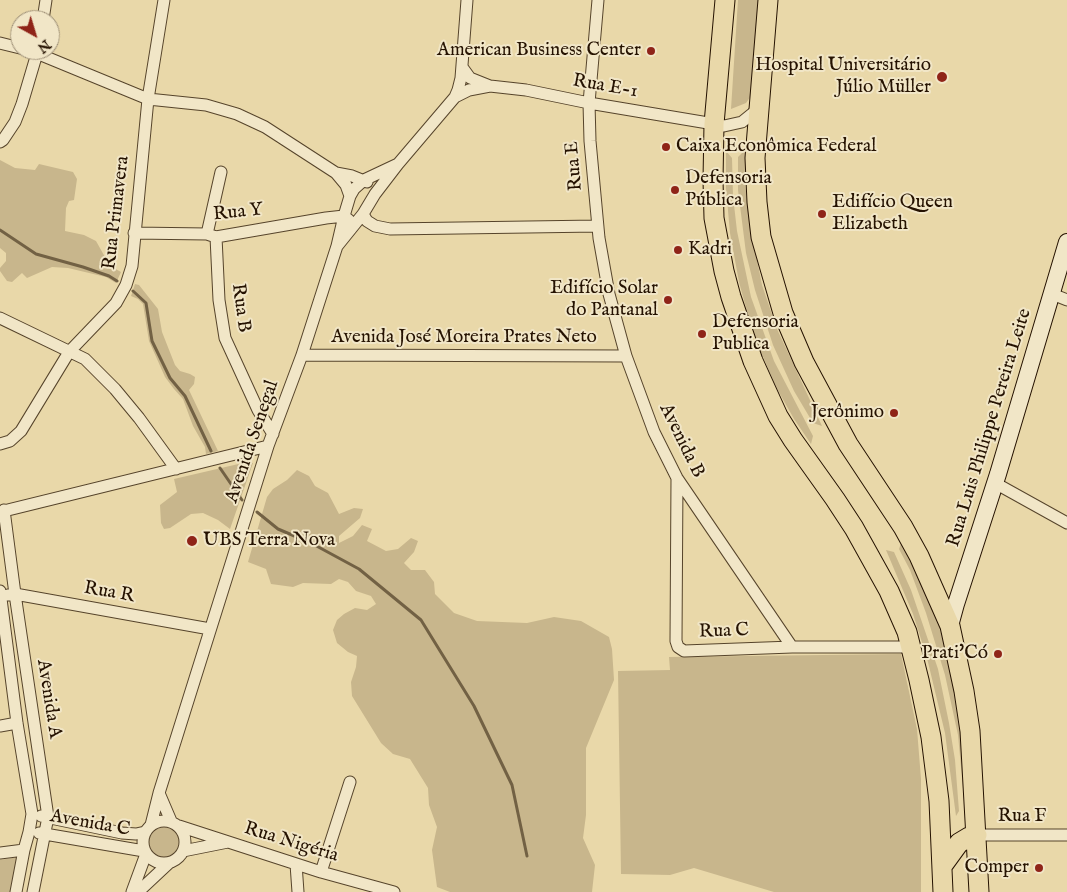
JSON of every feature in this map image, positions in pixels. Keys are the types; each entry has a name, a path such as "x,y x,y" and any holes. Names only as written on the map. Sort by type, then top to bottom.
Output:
{"main road":[{"path":"725,0 714,124 713,202 718,246 731,297 753,361 778,416 835,498 874,563 907,632 932,738 943,892"},
{"path":"768,0 755,158 761,237 783,313 804,362 848,444 903,527 919,556 950,626 970,731 980,892"},
{"path":"942,865 959,843 977,835"}],"street":[{"name":"Rua Primavera","path":"0,444 10,441 21,431 69,352 116,303 126,285 132,266 148,98 164,0"},
{"name":"Avenida Senegal","path":"337,246 364,214 375,194 398,164 455,97 461,83 466,0"},
{"name":"Rua E","path":"597,226 589,103 598,0"},
{"path":"0,142 15,122 32,60"},
{"path":"57,60 148,98 206,105 237,114 264,127 336,173 346,185 350,196"},
{"name":"Rua E-1","path":"462,67 470,78 490,86 526,90 589,103 724,126 742,122 758,109"},
{"name":"Rua E-1","path":"455,97 469,90 490,86"},
{"name":"Avenida Senegal","path":"148,828 268,446 302,355 337,246 350,196 364,180 398,164"},
{"name":"Rua B","path":"221,172 212,235 225,338 258,410 273,434"},
{"path":"336,173 364,180 372,187 375,194"},
{"path":"364,214 367,221 375,226 390,229 597,226"},
{"path":"344,216 355,224"},
{"name":"Rua Y","path":"134,233 212,235 344,216"},
{"name":"Avenida B","path":"597,226 609,294 626,356 654,432 677,478 792,646"},
{"name":"Rua Luis Philippe Pereira Leite","path":"950,626 995,483 1060,297 1067,242"},
{"path":"0,318 85,359 115,389 139,418 176,469"},
{"name":"Avenida José Moreira Prates Neto","path":"302,355 626,356"},
{"path":"2,511 268,446"},
{"name":"Rua C","path":"677,478 676,641 678,647 684,651 792,646 911,647"},
{"path":"995,483 1067,523"},
{"name":"Avenida A","path":"2,511 48,817 33,892"},
{"name":"Rua R","path":"0,595 14,594 210,629"},
{"name":"Avenida A","path":"0,595 17,723 32,814 16,892"},
{"path":"0,726 17,723"},
{"path":"321,872 350,782"},
{"path":"138,892 168,863 177,859 183,851 186,842 184,833 175,824 159,794"},
{"name":"Avenida C","path":"32,814 122,833 136,834 148,828"},
{"name":"Rua Nigéria","path":"148,828 157,821 175,824 373,889 394,892"},
{"path":"148,828 142,839 145,852 152,860 168,863"},
{"name":"Avenida C","path":"29,832 145,852"},
{"name":"Rua F","path":"977,835 1067,834"},
{"path":"183,851 230,842"},
{"path":"0,853 24,850"},
{"path":"132,892 145,852"},
{"path":"296,864 298,892"}],"shaded area":[{"path":"738,0 758,0 751,96 746,103 731,109"},
{"path":"745,150 745,183 750,225 762,285 777,329 822,426 813,423 794,391 773,345 755,290 746,253 738,190 738,157"},
{"path":"726,151 732,158 733,196 737,231 751,297 774,361 813,436 811,444 776,387 761,352 745,304 730,233 726,188"},
{"path":"0,160 15,168 35,170 39,164 73,172 77,179 74,200 69,201 66,208 65,231 84,235 96,241 110,266 121,272 116,283 106,277 68,268 52,267 27,278 22,273 12,282 7,281 0,271 0,268 6,261 6,253 0,248"},
{"path":"135,284 139,285 158,309 162,332 175,365 180,371 195,377 194,384 189,390 218,451 206,454 205,447 193,426 183,399 165,377 149,341 143,304 131,296"},
{"path":"247,462 253,463 230,529 218,520 203,513 191,514 170,528 164,529 161,523 160,505 177,492 174,479"},
{"path":"297,470 309,476 315,486 328,493 339,514 354,508 363,509 360,518 339,536 339,543 353,536 362,525 372,529 367,541 386,551 398,549 411,538 418,541 414,552 404,563 411,570 425,570 434,582 435,594 454,613 477,621 527,623 554,617 581,621 609,637 612,649 614,680 586,748 586,815 583,838 595,865 592,892 450,892 437,887 432,850 437,827 429,805 428,788 410,759 393,754 381,743 352,696 351,682 357,656 348,652 337,643 333,630 337,620 344,614 355,608 367,610 376,604 371,596 356,591 348,582 339,579 331,584 303,583 293,587 271,584 266,569 248,562 267,497 273,489 287,480"},
{"path":"901,543 913,559 942,629 960,711 965,810 958,735 945,675 926,613 910,570 899,549"},
{"path":"886,550 894,552 911,590 938,669 955,760 959,811 956,816 945,733 927,658 913,614"},
{"path":"901,654 917,729 921,779 921,892 774,892 694,868 670,875 621,874 618,671 670,670 669,657"},
{"path":"163,826 169,827 174,831 178,836 178,848 174,853 169,857 163,858 157,857 152,853 148,848 147,842 148,836 152,831 157,827"},
{"path":"18,857 12,892 0,892 0,860"}],"waterway":[{"path":"0,230 36,254 83,267 109,276 117,281"},
{"path":"133,291 146,303 152,341 170,378 185,396 211,451"},
{"path":"220,468 242,500"},
{"path":"257,512 278,529 311,543 359,569 421,620 474,706 512,785 527,856"}],"place":[{"name":"American Business Center","path":"651,51"},
{"name":"Hospital Universitário Júlio Müller","path":"942,77"},
{"name":"Caixa Econômica Federal","path":"666,147"},
{"name":"Defensoria Pública","path":"675,190"},
{"name":"Edifício Queen Elizabeth","path":"822,214"},
{"name":"Kadri","path":"678,250"},
{"name":"Edifício Solar do Pantanal","path":"668,300"},
{"name":"Defensoria Publica","path":"702,334"},
{"name":"Jerônimo","path":"894,413"},
{"name":"UBS Terra Nova","path":"192,541"},
{"name":"Prati'Có","path":"998,654"},
{"name":"Comper","path":"1039,868"}]}
